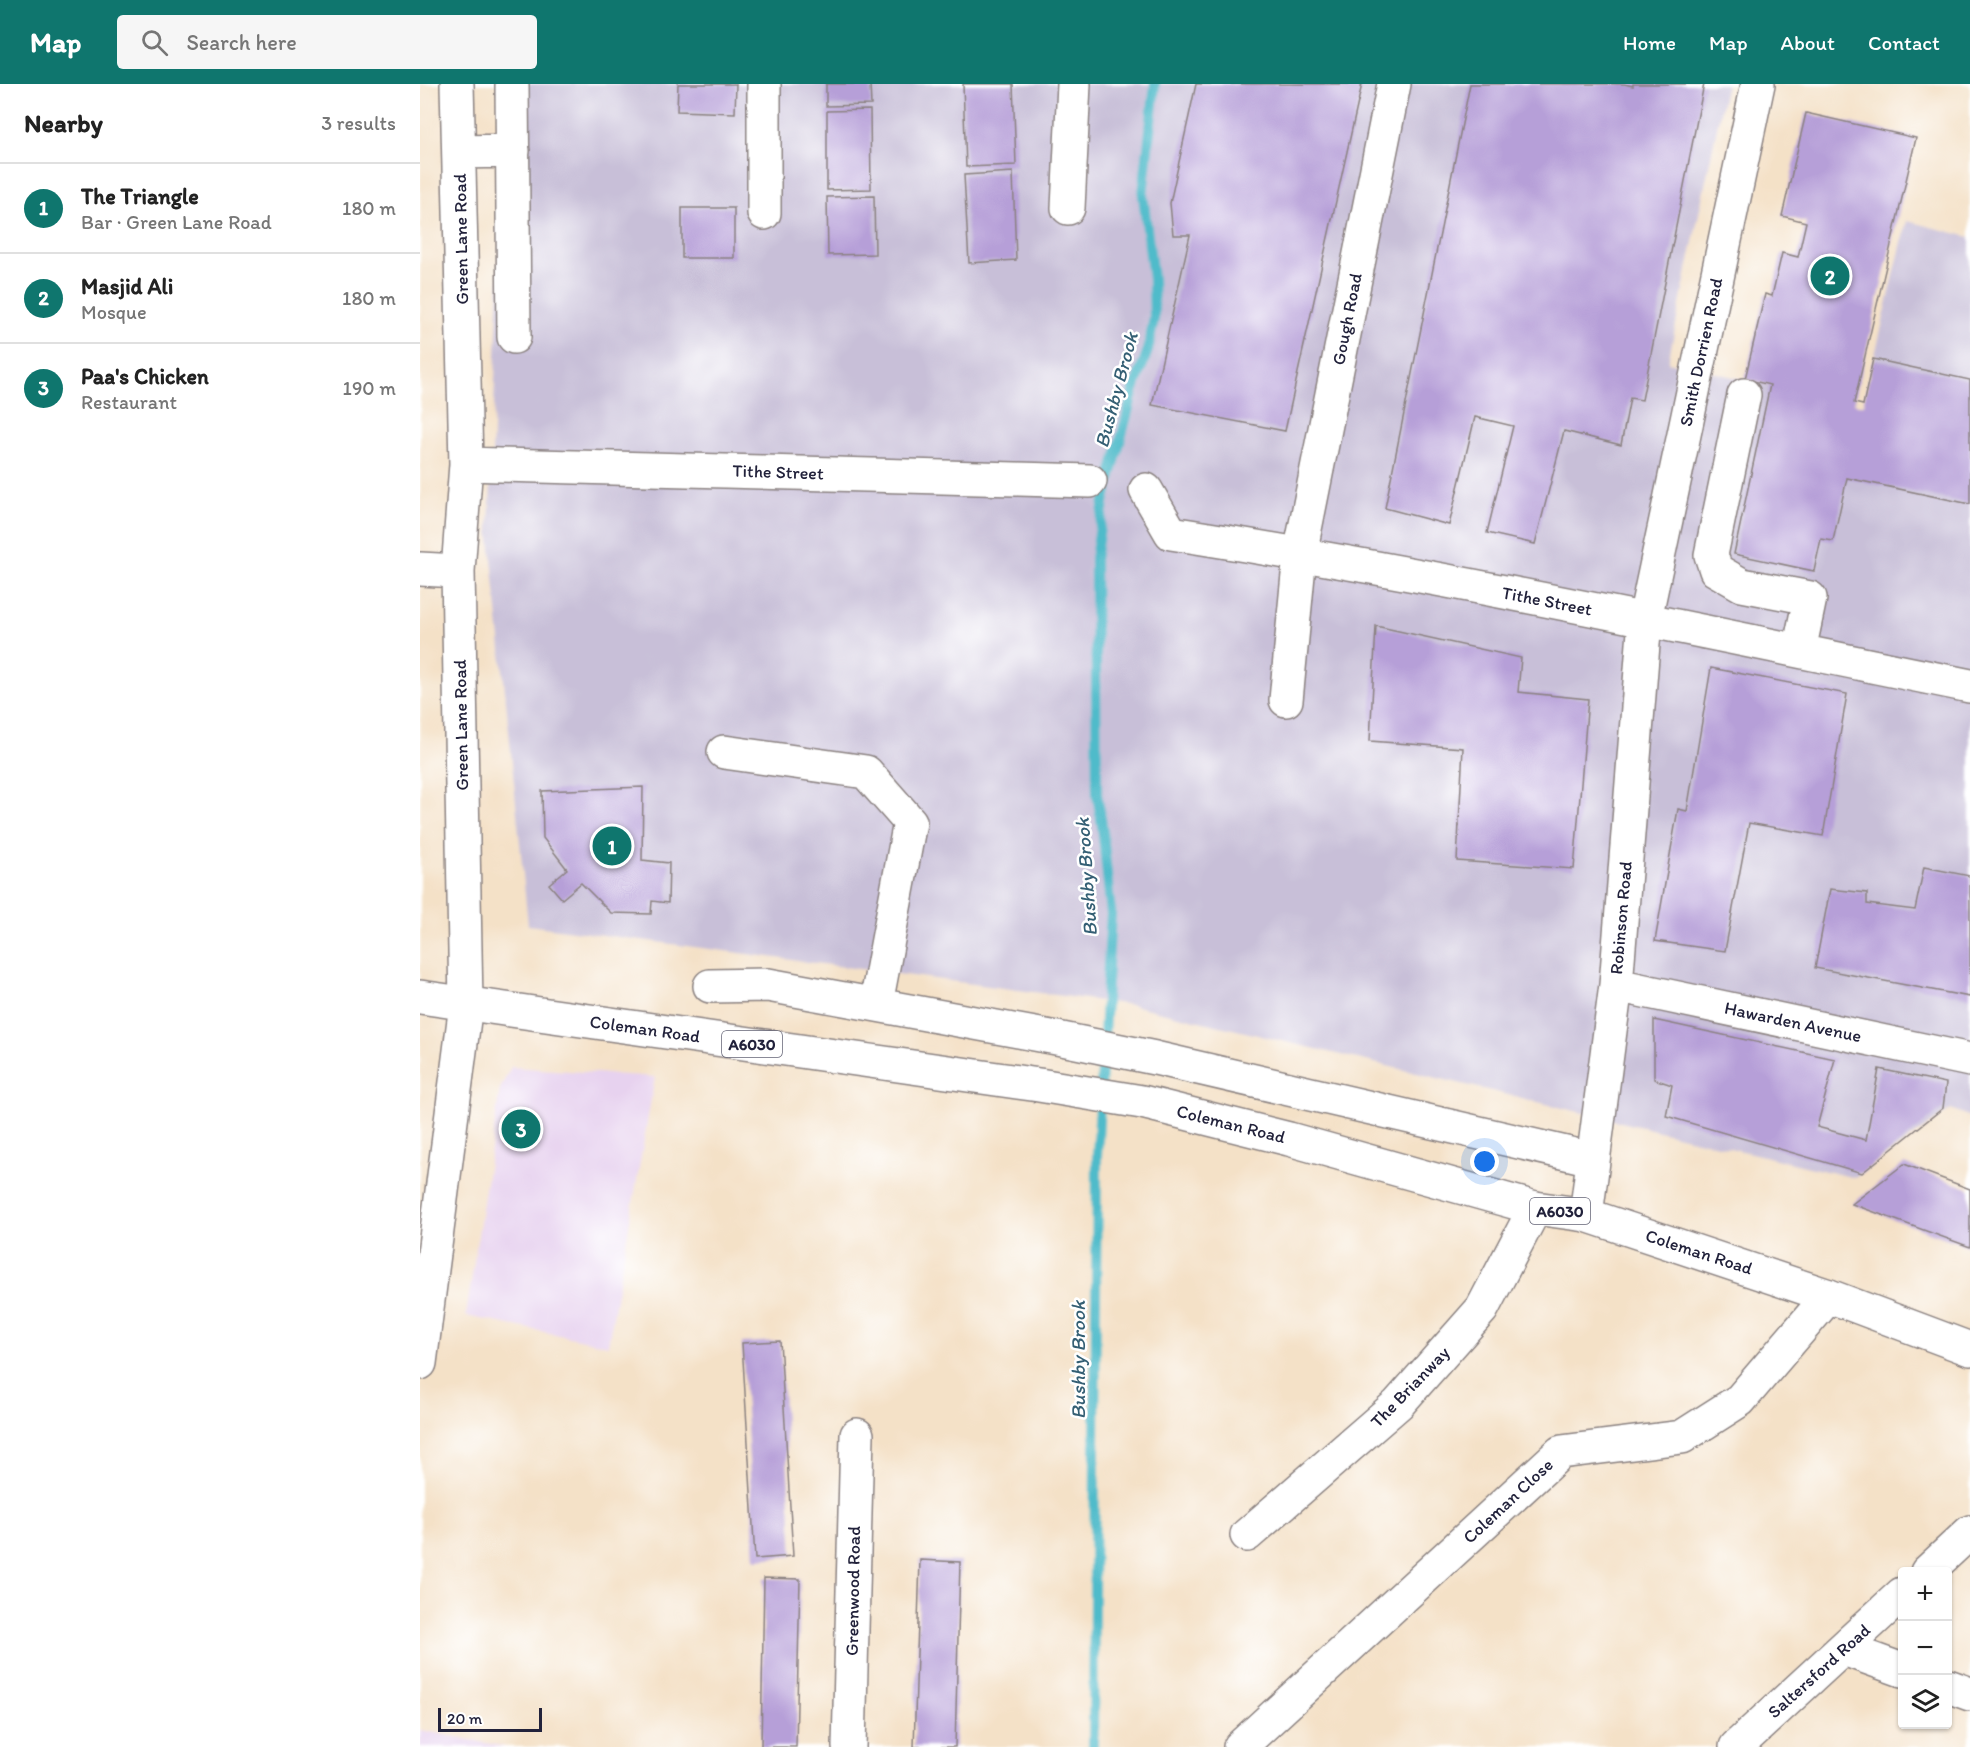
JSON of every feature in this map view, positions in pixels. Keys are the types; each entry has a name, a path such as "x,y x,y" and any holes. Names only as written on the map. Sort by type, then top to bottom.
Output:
{"main road":[{"name":"Green Lane Road","path":"420,1363 466,1004 458,571 466,464 458,84"},
{"path":"513,84 514,337"},
{"path":"764,84 764,213"},
{"path":"1068,208 1074,84"},
{"name":"Gough Road","path":"1286,700 1300,554 1394,84"},
{"name":"Smith Dorrien Road","path":"1645,619 1758,84"},
{"path":"459,152 513,151"},
{"path":"1744,395 1711,555 1716,570 1742,585 1810,598 1799,651"},
{"name":"Tithe Street","path":"466,464 1090,481"},
{"name":"Tithe Street","path":"1146,490 1171,533 1300,554 1645,619 1970,686"},
{"path":"420,569 458,571"},
{"name":"Robinson Road","path":"1586,1215 1616,985 1645,619"},
{"path":"724,752 866,772 910,822 876,1004"},
{"path":"710,986 768,985 1155,1058 1592,1159"},
{"name":"Hawarden Avenue","path":"1616,985 1970,1060"},
{"name":"Coleman Road","path":"420,997 1039,1085 1142,1102 1289,1138 1535,1208 1586,1215 1829,1296 1970,1349"},
{"name":"Coleman Road","path":"420,1004 466,1004"},
{"name":"The Brianway","path":"1247,1535 1398,1404 1482,1309 1535,1208"},
{"name":"Coleman Close","path":"1240,1747 1561,1452 1682,1437 1740,1400 1829,1296"},
{"name":"Greenwood Road","path":"849,1747 857,1435"},
{"path":"1932,1567 1970,1532"},
{"name":"Saltersford Road","path":"1736,1747 1898,1598"},
{"path":"1844,1649 1898,1669"},
{"path":"1952,1688 1970,1694"}],"shaded area":[{"path":"507,84 1726,84 1668,362 1854,405 1863,405 1907,221 1970,237 1970,1117 1951,1109 1855,1178 1132,1005 528,925 489,528"},
{"path":"511,1067 655,1077 608,1345 466,1316 500,1089"},
{"path":"420,1730 506,1747 420,1747"}],"building":[{"path":"678,84 736,84 735,113 677,111"},
{"path":"826,84 870,84 871,105 826,106"},
{"path":"963,84 1013,84 1016,165 966,167"},
{"path":"1196,84 1362,84 1285,431 1152,405 1190,235 1173,235 1170,203"},
{"path":"1470,84 1624,84 1633,86 1633,84 1704,84 1642,400 1630,398 1621,445 1564,431 1535,544 1487,533 1513,426 1475,417 1449,525 1385,508"},
{"path":"870,110 871,189 827,190 827,111"},
{"path":"1806,113 1916,138 1854,403 1863,405 1873,359 1970,380 1970,504 1847,478 1833,541 1821,539 1814,571 1734,554 1770,385 1745,379 1765,294 1772,296 1782,253 1798,257 1806,222 1782,216"},
{"path":"1013,172 1016,260 969,263 964,175"},
{"path":"874,196 875,254 828,255 827,197"},
{"path":"682,208 734,208 734,258 682,258"},
{"path":"1376,626 1521,658 1518,692 1588,699 1574,869 1457,861 1463,748 1370,741"},
{"path":"1711,668 1847,694 1823,836 1749,823 1725,951 1655,941 1678,809 1687,811"},
{"path":"643,787 642,860 669,863 668,903 652,901 651,914 611,913 581,883 562,899 549,884 567,869 543,838 542,791"},
{"path":"1924,867 1970,876 1970,997 1815,968 1830,889 1867,893 1867,904 1915,910"},
{"path":"1654,1020 1835,1059 1817,1127 1866,1140 1879,1069 1946,1083 1943,1108 1862,1173 1666,1116 1672,1085 1654,1079"},
{"path":"1904,1164 1970,1189 1970,1247 1852,1204"},
{"path":"780,1341 793,1556 755,1559 742,1343"},
{"path":"920,1560 960,1562 955,1747 914,1747"},
{"path":"764,1578 800,1579 796,1747 761,1747"}],"waterway":[{"name":"Bushby Brook","path":"1093,1747 1097,1156 1111,914 1097,794 1095,559 1104,502 1134,389 1148,350 1154,318 1153,279 1143,195 1155,84"}],"place":[{"name":"Masjid Ali","path":"1830,276"},
{"name":"The Triangle","path":"612,846"},
{"name":"Paa's Chicken","path":"521,1129"}]}
